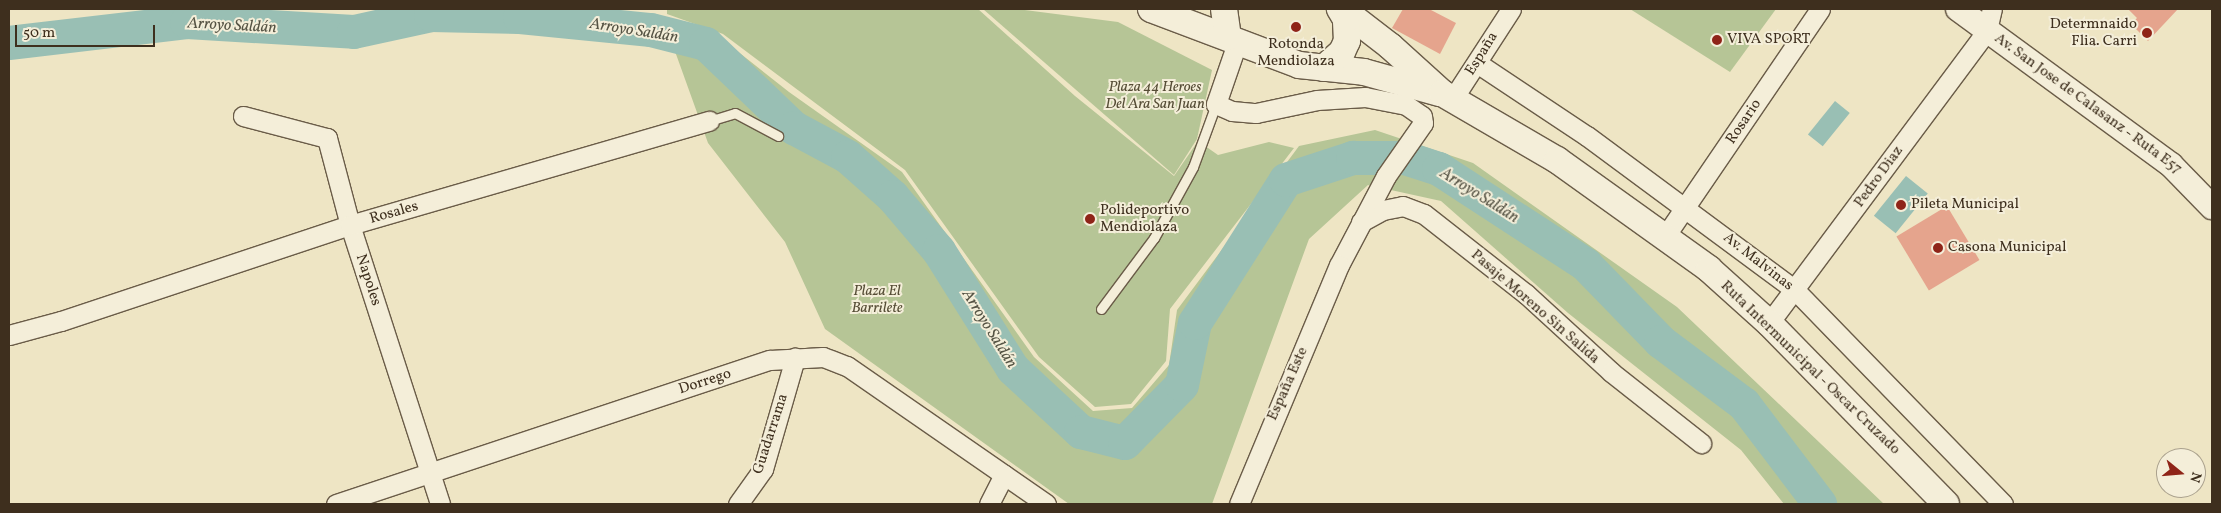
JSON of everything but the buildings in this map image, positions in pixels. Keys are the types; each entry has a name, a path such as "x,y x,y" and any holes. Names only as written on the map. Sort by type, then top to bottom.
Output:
{"main road":[{"name":"Ruta Intermunicipal - Oscar Cruzado","path":"1151,9 1299,65 1388,77 1447,97 1557,160 1666,236 1769,323 1946,504"},
{"path":"1224,9 1232,40"},
{"name":"Ruta Intermunicipal - Oscar Cruzado","path":"1341,9 1390,46 1447,97"},
{"path":"1324,68 1342,52 1347,42 1346,18 1341,9"}],"street":[{"name":"Rosario","path":"1666,236 1820,9"},
{"name":"Av. San Jose de Calasanz - Ruta E57","path":"1958,9 1990,19 2171,165 2210,200"},
{"name":"España","path":"1447,97 1477,64 1506,10"},
{"name":"Pedro Diaz","path":"1769,323 1795,290 1990,19"},
{"path":"1216,104 1232,40"},
{"name":"Av. Malvinas","path":"1477,64 1686,207 1795,290 2003,504"},
{"name":"España Este","path":"1216,104 1232,111 1256,113 1344,96 1386,99 1406,105 1422,116 1423,123 1386,176 1339,265 1239,504"},
{"name":"Napoles","path":"243,116 327,138 350,225 440,504"},
{"name":"Rosales","path":"9,335 350,225 709,120"},
{"name":"Pasaje Moreno Sin Salida","path":"1360,223 1383,210 1403,206 1424,214 1526,294 1612,372 1701,443"},
{"name":"Dorrego","path":"336,504 770,360 823,357 847,366 1046,504"},
{"name":"Guadarrama","path":"738,504 762,469 795,358"},
{"path":"989,504 1004,475"}],"lane":[{"path":"1101,309 1158,230 1193,167 1216,104"},
{"name":"Rosales","path":"709,120 735,112 778,136"}],"green space":[{"name":"Polideportivo Mendiolaza","path":"667,9 978,9 1075,96 1174,176 1198,141 1218,155 1269,142 1294,148 1170,309 1166,361 1131,404 1095,407 1039,357 905,170 723,34 667,14"},
{"name":"Plaza 44 Heroes Del Ara San Juan","path":"983,9 1017,9 1118,22 1212,70 1197,139 1174,175"},
{"name":"VIVA SPORT","path":"1630,9 1776,9 1730,72"},
{"name":"Plaza El Barrilete","path":"663,18 722,39 789,92 902,172 1034,357 1093,411 1132,408 1169,365 1177,310 1299,146 1375,130 1473,163 1677,307 1884,504 1784,504 1741,450 1568,313 1441,201 1368,185 1309,239 1212,504 1069,504 825,329 785,242 708,143"}],"water":[{"path":"1835,101 1850,113 1823,146 1808,134"},
{"name":"Pileta Municipal","path":"1906,176 1928,194 1896,233 1874,216"}],"waterway":[{"name":"Arroyo Saldán","path":"9,43 187,22 354,32 431,15 520,17 651,30 706,44 794,128 848,157 893,197 939,251 1013,369 1081,432 1125,443 1182,385 1195,323 1286,180 1353,158 1405,158 1439,169 1586,265 1661,342 1744,404 1820,504"}],"place":[{"name":"Rotonda Mendiolaza","path":"1296,27"},
{"name":"Determnaido Flia. Carri","path":"2147,33"},
{"name":"VIVA SPORT","path":"1717,40"},
{"name":"Pileta Municipal","path":"1901,205"},
{"name":"Polideportivo Mendiolaza","path":"1090,219"},
{"name":"Casona Municipal","path":"1938,248"}]}
